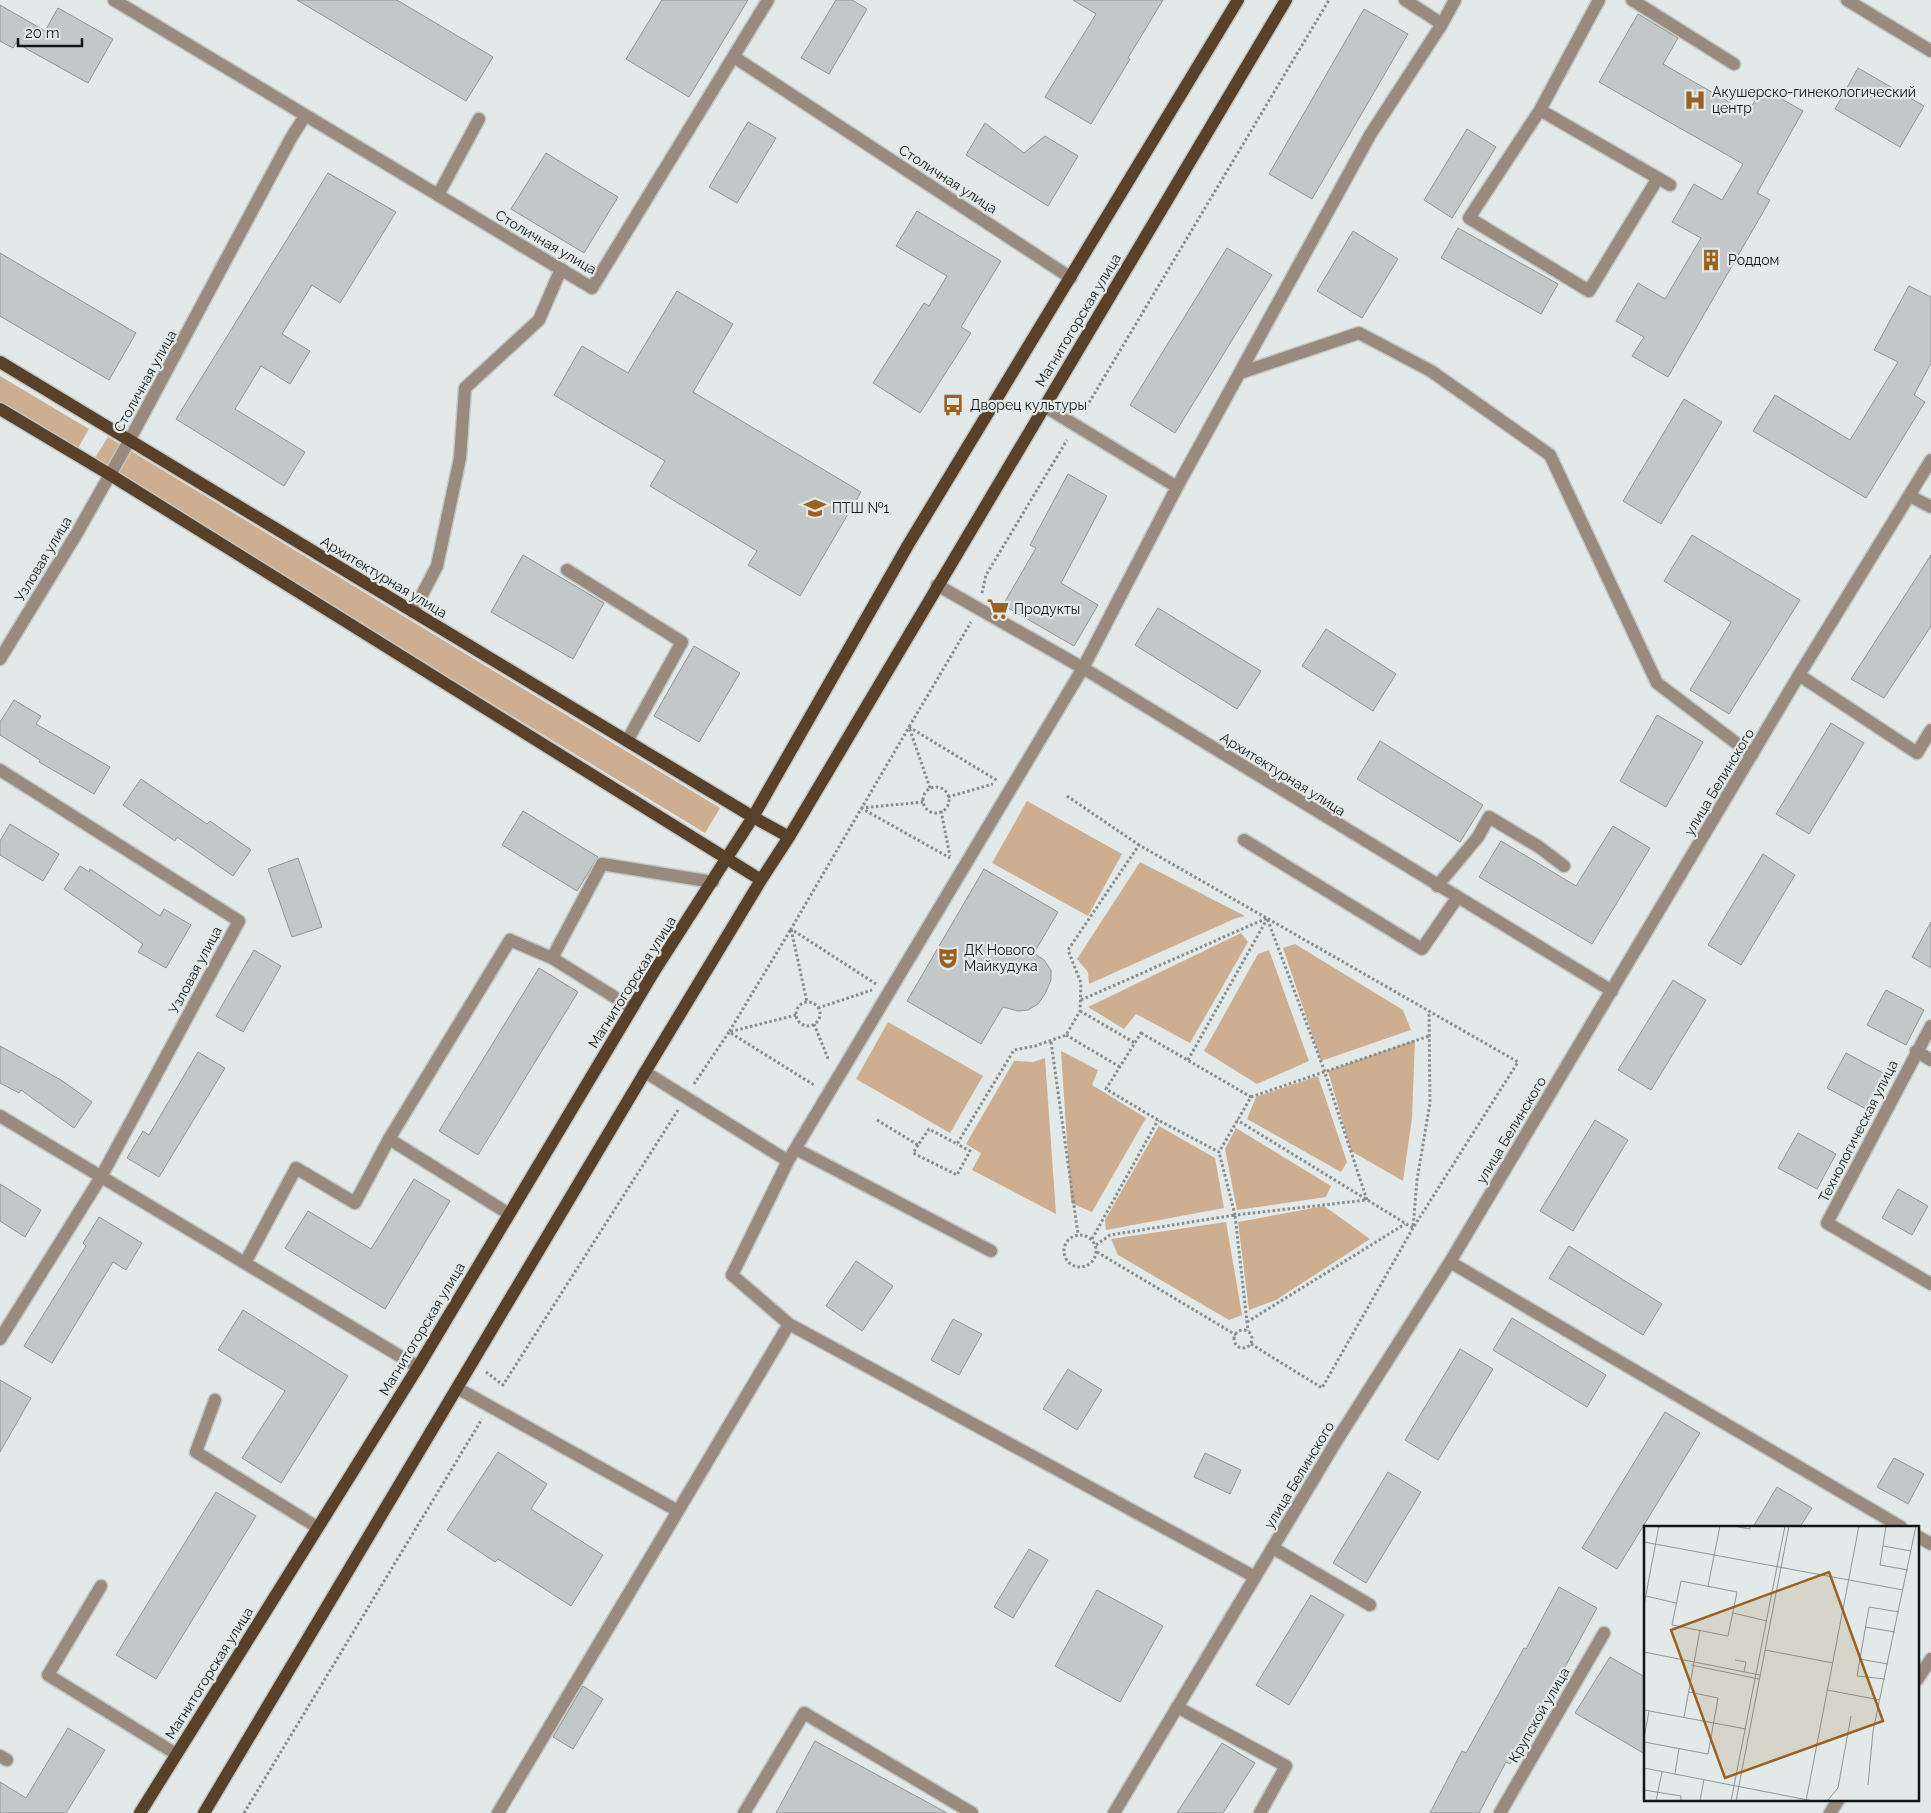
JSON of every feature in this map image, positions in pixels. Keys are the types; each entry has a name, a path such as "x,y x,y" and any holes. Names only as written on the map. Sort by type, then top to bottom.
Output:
{"main road":[{"name":"Магнитогорская улица","path":"140,1813 418,1366 632,1008 728,859 908,545 1238,0"},
{"name":"Магнитогорская улица","path":"204,1813 645,1072 789,837 1286,0"},
{"name":"Архитектурная улица","path":"0,362 753,817"},
{"path":"0,408 761,880"},
{"path":"753,817 789,837"}],"street":[{"name":"Столичная улица","path":"114,0 592,288 768,0"},
{"path":"1405,0 1442,24"},
{"path":"1255,1577 789,1324 732,1275 788,1162 1083,668 1177,486 1370,135 1442,24 1455,0"},
{"path":"1599,0 1540,110 1469,218 1589,291 1658,178"},
{"path":"1632,0 1734,64"},
{"path":"1847,0 1931,51"},
{"name":"Столичная улица","path":"734,57 1071,278"},
{"path":"1540,110 1670,186"},
{"name":"Столичная улица","path":"109,474 129,441 291,138 305,116"},
{"path":"438,195 479,119"},
{"path":"413,612 437,566 460,458 465,388 539,320 561,270"},
{"path":"1240,373 1359,333 1431,370 1550,456 1657,683 1752,755"},
{"path":"1044,406 1177,486"},
{"name":"улица Белинского","path":"1114,1813 1337,1440 1450,1262 1799,675 1931,460"},
{"name":"Узловая улица","path":"0,658 77,533 109,474"},
{"path":"1910,496 1931,507"},
{"path":"567,570 682,642 627,741"},
{"name":"Архитектурная улица","path":"937,585 1083,668 1612,991"},
{"path":"1799,675 1918,753 1931,730"},
{"name":"Узловая улица","path":"0,770 239,921 101,1177 0,1339"},
{"path":"1438,886 1478,837 1489,817 1539,847 1564,866"},
{"path":"1244,840 1422,949 1457,898"},
{"path":"552,958 602,864 713,882"},
{"path":"245,1263 296,1168 354,1202 389,1139 510,940 552,958 632,1008"},
{"name":"Технологическая улица","path":"1931,1026 1916,1051 1827,1223 1931,1284"},
{"name":"Технологическая улица","path":"1916,1051 1931,1060"},
{"path":"645,1072 788,1162"},
{"path":"0,1116 418,1366"},
{"path":"389,1139 509,1214"},
{"path":"796,1149 992,1252"},
{"path":"1450,1262 1899,1526"},
{"path":"498,1813 789,1324"},
{"path":"457,1388 678,1511"},
{"path":"215,1400 196,1452 317,1527"},
{"path":"1918,1537 1931,1544"},
{"path":"1273,1548 1370,1605"},
{"path":"101,1586 48,1675 176,1754"},
{"name":"Крупской улица","path":"1500,1813 1604,1633"},
{"path":"1918,1678 1931,1659"},
{"path":"1177,1708 1286,1766 1260,1813"},
{"path":"744,1813 804,1713 972,1813"},
{"path":"1830,1813 1838,1800"}],"path":[{"path":"1083,412 1329,0"},
{"path":"244,1813 490,1406 728,1032 791,929 979,609 986,575 1068,438"},
{"path":"909,727 1000,782"},
{"path":"909,727 930,788"},
{"path":"995,790 1000,782"},
{"path":"948,797 1000,782"},
{"path":"930,788 941,788 948,797 946,808 941,811 930,811 926,808 923,797 930,788"},
{"path":"1067,796 1140,845 1518,1062 1412,1228 1322,1388 1251,1344"},
{"path":"861,808 923,802"},
{"path":"861,808 951,859"},
{"path":"941,811 951,859"},
{"path":"957,1144 1014,1050 1050,1042 1066,1035 1080,1011 1081,1000 1081,983 1068,950 1140,845"},
{"path":"951,859 956,851"},
{"path":"1081,1000 1267,918"},
{"path":"1188,1060 1267,918"},
{"path":"1267,918 1324,1072 1366,1200"},
{"path":"791,929 807,1002"},
{"path":"791,929 881,987 818,1008"},
{"path":"807,1002 818,1008 820,1014 814,1024 802,1025 798,1021 797,1009 801,1004 807,1002"},
{"path":"1412,1228 1417,1180 1430,1103 1429,1010"},
{"path":"1080,1011 1135,1043"},
{"path":"728,1032 796,1015"},
{"path":"814,1024 832,1066"},
{"path":"728,1032 818,1088"},
{"path":"1219,1152 1158,1120 1106,1089 1141,1033 1252,1097"},
{"path":"1066,1035 1120,1067"},
{"path":"1251,1344 1235,1215 1219,1152 1237,1120 1252,1097 1429,1036"},
{"path":"1050,1042 1078,1234"},
{"path":"877,1120 918,1145"},
{"path":"1092,1239 1158,1120"},
{"path":"1237,1120 1412,1228"},
{"path":"929,1129 970,1151 957,1175 913,1154 918,1145 929,1129"},
{"path":"1096,1245 1110,1235 1235,1215 1366,1200"},
{"path":"1247,1322 1405,1224"},
{"path":"1078,1234 1086,1235 1092,1239 1096,1245 1097,1252 1089,1264 1082,1267 1075,1266 1069,1262 1065,1256 1066,1242 1078,1234"},
{"path":"1097,1252 1236,1335"},
{"path":"1248,1331 1243,1330 1236,1335 1234,1340 1239,1347 1243,1348 1251,1344"},
{"path":"472,1363 503,1385"}],"shaded area":[{"path":"0,376 89,429 78,448 0,402"},
{"path":"108,437 720,808 705,833 93,461"},
{"path":"1027,801 1122,854 1088,916 992,863"},
{"path":"1140,862 1245,916 1234,919 1089,984 1088,972 1077,959"},
{"path":"1241,933 1248,942 1190,1043 1136,1014 1124,1029 1088,1007"},
{"path":"1295,944 1403,1010 1411,1030 1321,1061 1283,948"},
{"path":"1269,950 1309,1061 1257,1084 1204,1051 1258,954"},
{"path":"888,1022 983,1076 950,1133 856,1079"},
{"path":"1415,1040 1412,1118 1403,1181 1351,1151 1328,1071"},
{"path":"1061,1051 1098,1070 1092,1085 1146,1118 1092,1212 1071,1203"},
{"path":"1045,1058 1056,1214 972,1170 981,1153 966,1144 1014,1061 1033,1062"},
{"path":"1318,1076 1347,1162 1341,1172 1247,1119 1256,1097"},
{"path":"1159,1126 1215,1158 1224,1208 1106,1230 1105,1220"},
{"path":"1236,1128 1331,1186 1326,1197 1237,1210 1225,1149"},
{"path":"1324,1206 1370,1239 1276,1300 1249,1310 1238,1222"},
{"path":"1226,1222 1242,1315 1229,1320 1118,1255 1111,1239"}],"building":[{"path":"297,0 397,0 493,57 466,101"},
{"path":"662,0 748,0 689,97 626,59"},
{"path":"836,0 852,0 867,9 829,74 801,58"},
{"path":"1073,0 1163,0 1091,124 1045,97 1096,14"},
{"path":"0,5 45,31 58,8 113,39 88,83 16,43 13,48 0,41"},
{"path":"1364,9 1408,34 1312,199 1269,174"},
{"path":"1638,14 1678,38 1663,64 1748,113 1762,88 1803,111 1757,193 1770,200 1668,377 1632,356 1644,337 1616,321 1638,283 1665,299 1701,238 1672,222 1694,184 1722,200 1743,164 1599,82"},
{"path":"1858,68 1924,106 1900,147 1835,109"},
{"path":"748,122 776,138 737,203 709,187"},
{"path":"985,123 1024,153 1045,136 1078,156 1048,206 966,155"},
{"path":"1467,129 1496,147 1452,218 1424,200"},
{"path":"546,153 618,197 584,253 511,209"},
{"path":"328,173 396,212 340,303 312,285 282,334 310,351 290,384 261,366 235,409 305,452 284,486 176,419"},
{"path":"917,211 1001,261 961,327 971,333 920,413 873,383 924,303 929,306 947,276 896,246"},
{"path":"1458,228 1558,284 1541,314 1441,258"},
{"path":"1353,231 1398,259 1362,318 1317,291"},
{"path":"1227,248 1272,275 1175,433 1130,405"},
{"path":"0,253 136,333 109,380 0,316"},
{"path":"1909,286 1931,297 1931,363 1914,395 1925,402 1866,498 1753,431 1775,395 1850,440 1898,362 1874,350"},
{"path":"677,291 733,324 693,392 861,492 800,596 748,565 757,551 650,486 665,461 554,395 582,346 628,373"},
{"path":"1684,399 1722,422 1661,524 1623,501"},
{"path":"1068,474 1107,496 1061,583 1098,605 1074,646 1003,605 1036,548 1030,545"},
{"path":"1692,535 1800,600 1729,714 1690,690 1731,622 1664,581"},
{"path":"523,555 604,603 573,659 491,612"},
{"path":"1931,555 1931,626 1884,698 1851,679"},
{"path":"1158,608 1261,671 1237,709 1135,645"},
{"path":"1326,629 1396,674 1373,711 1302,666"},
{"path":"694,646 740,673 699,742 654,716"},
{"path":"14,700 41,716 36,724 110,767 94,794 39,762 40,760 0,735 0,722"},
{"path":"1657,715 1703,742 1666,807 1620,781"},
{"path":"1831,723 1864,743 1809,834 1776,814"},
{"path":"1380,741 1483,805 1460,842 1357,779"},
{"path":"141,779 207,824 210,821 251,850 233,876 177,837 175,841 123,805"},
{"path":"523,811 598,857 577,891 502,845"},
{"path":"10,824 59,854 43,881 0,855 0,841"},
{"path":"1613,826 1650,848 1592,944 1479,877 1501,841 1576,886"},
{"path":"1763,854 1795,875 1741,965 1708,945"},
{"path":"298,858 322,927 292,937 268,869"},
{"path":"80,866 89,872 90,869 160,916 164,909 191,925 166,968 138,952 143,944 64,889"},
{"path":"984,869 1058,912 1034,953 1044,960 1051,970 1051,980 1045,994 1038,1004 1028,1010 1018,1011 1003,1007 981,1044 907,1001"},
{"path":"1931,922 1931,968 1912,957"},
{"path":"254,950 281,966 243,1032 216,1016"},
{"path":"539,968 578,992 478,1155 439,1131"},
{"path":"1673,980 1706,1000 1651,1090 1618,1070"},
{"path":"1886,990 1924,1010 1906,1045 1867,1025"},
{"path":"0,1046 61,1080 92,1102 74,1128 21,1090 19,1093 0,1083"},
{"path":"198,1052 225,1068 159,1177 127,1158 143,1131 149,1135"},
{"path":"1846,1053 1885,1074 1866,1109 1827,1088"},
{"path":"1595,1120 1628,1140 1573,1231 1540,1211"},
{"path":"1798,1133 1836,1154 1817,1189 1778,1168"},
{"path":"414,1179 450,1201 385,1309 285,1248 308,1211 371,1249"},
{"path":"0,1184 41,1210 25,1237 0,1221"},
{"path":"1898,1189 1928,1206 1912,1235 1882,1218"},
{"path":"99,1217 142,1243 126,1270 113,1262 52,1363 24,1346 86,1246 83,1243"},
{"path":"1569,1246 1662,1304 1643,1335 1549,1278"},
{"path":"856,1261 893,1286 862,1331 826,1306"},
{"path":"243,1310 348,1376 281,1483 242,1458 285,1391 218,1350"},
{"path":"1512,1318 1606,1375 1587,1407 1493,1350"},
{"path":"953,1319 982,1334 959,1375 931,1360"},
{"path":"1460,1349 1493,1369 1438,1460 1405,1440"},
{"path":"1068,1369 1102,1390 1077,1430 1043,1409"},
{"path":"0,1380 31,1398 0,1452"},
{"path":"1665,1412 1700,1433 1617,1569 1582,1548"},
{"path":"498,1452 547,1484 531,1509 603,1555 571,1606 498,1559 495,1562 447,1530"},
{"path":"1205,1453 1241,1470 1230,1494 1194,1477"},
{"path":"1894,1458 1924,1474 1908,1504 1877,1487"},
{"path":"1388,1472 1421,1492 1366,1583 1333,1563"},
{"path":"1777,1487 1812,1508 1801,1526 1754,1526"},
{"path":"216,1492 256,1516 156,1679 116,1655"},
{"path":"1029,1549 1048,1560 1013,1618 994,1607"},
{"path":"1559,1587 1597,1608 1541,1711 1539,1710 1510,1764 1506,1762 1479,1813 1430,1813 1462,1751 1466,1753 1524,1648 1526,1649"},
{"path":"1097,1590 1163,1626 1120,1702 1055,1666"},
{"path":"1311,1595 1344,1615 1289,1705 1256,1685"},
{"path":"1610,1657 1644,1676 1644,1753 1575,1713"},
{"path":"583,1686 603,1699 573,1749 553,1737"},
{"path":"68,1728 105,1750 66,1813 0,1813 0,1782 26,1798"},
{"path":"815,1741 947,1813 776,1813"},
{"path":"1222,1743 1255,1763 1223,1813 1177,1813"}],"place":[{"name":"Акушерско-гинекологический центр","path":"1695,100"},
{"name":"Роддом","path":"1711,260"},
{"name":"Дворец культуры","path":"953,405"},
{"name":"ПТШ №1","path":"815,508"},
{"name":"Продукты","path":"998,609"},
{"name":"ДК Нового Майкудука","path":"948,958"}]}
